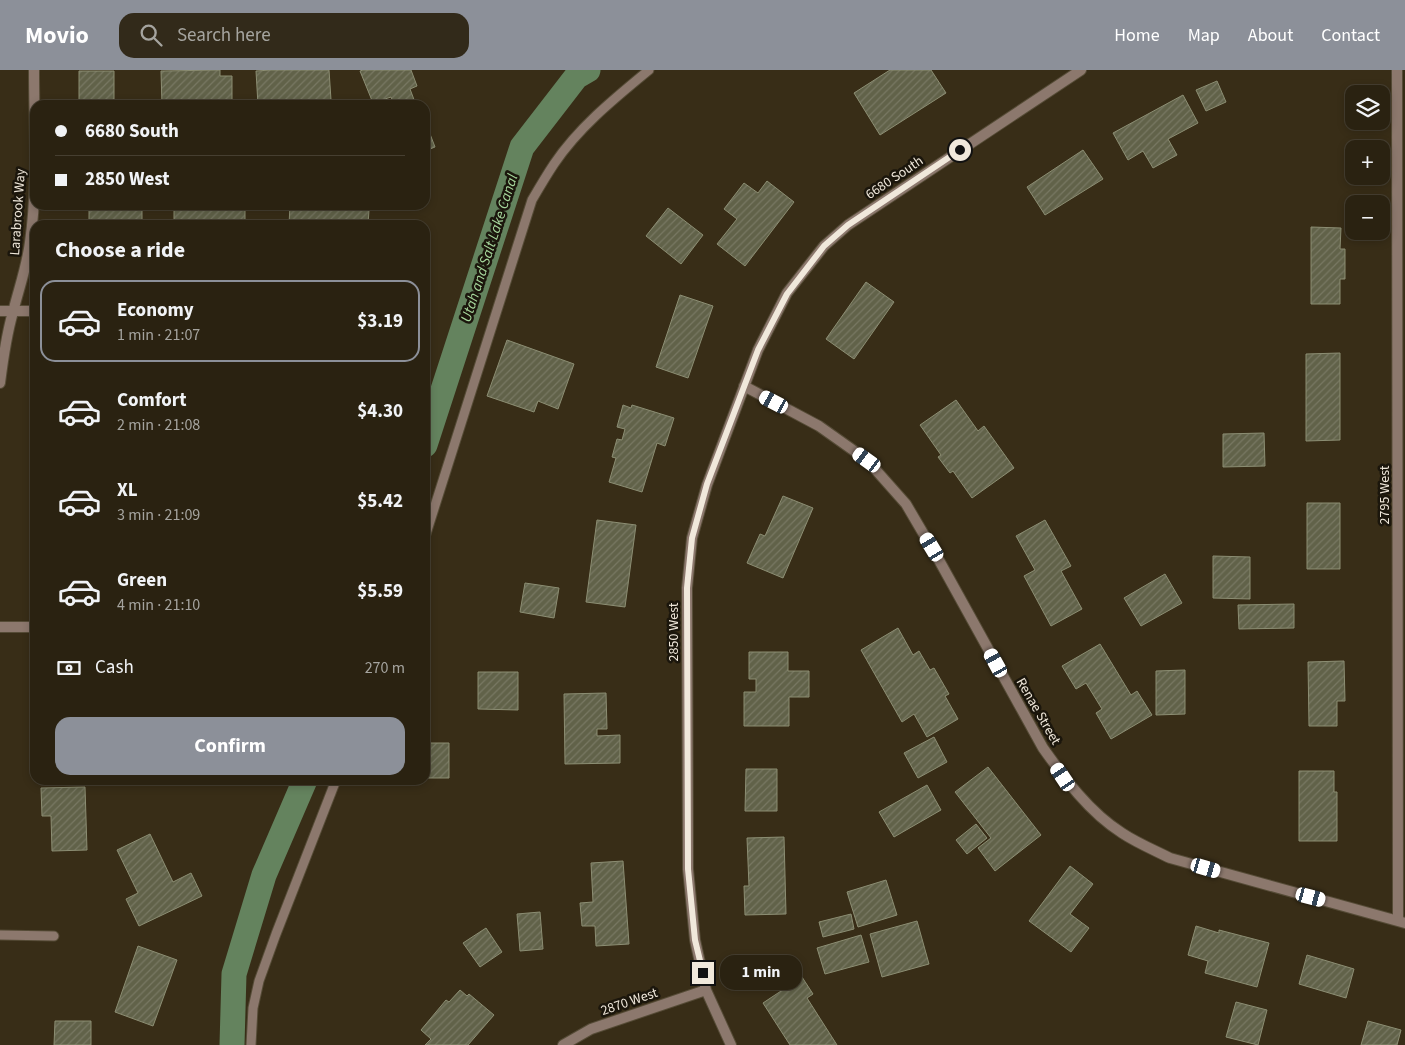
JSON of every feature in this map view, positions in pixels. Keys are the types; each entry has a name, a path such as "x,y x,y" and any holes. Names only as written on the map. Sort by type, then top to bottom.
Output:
{"street":[{"name":"Larabrook Way","path":"34,70 34,100"},
{"name":"6680 South","path":"848,225 1081,70"},
{"name":"2795 West","path":"1398,70 1402,922"},
{"name":"2850 West","path":"731,1045 706,990 695,940 688,869 687,588 692,538 707,484 758,350 787,294 824,246 848,225"},
{"name":"Larabrook Way","path":"0,384 4,345 24,277 30,242"},
{"path":"0,311 30,311"},
{"name":"Renae Street","path":"744,386 819,426 867,460 906,504 1043,748 1063,777 1086,803 1120,832 1170,858 1402,922"},
{"path":"0,627 30,626"},
{"name":"2870 West","path":"563,1045 591,1029 706,990"}],"lane":[{"path":"430,522 532,200 554,164 572,142 607,105 649,70"},
{"path":"251,1045 253,1008 259,981 334,785"},
{"path":"0,935 54,936"}],"building":[{"path":"220,70 220,76 232,76 232,100 162,100 161,71"},
{"path":"329,70 331,100 258,100 256,71"},
{"path":"411,70 417,86 410,89 414,100 392,100 391,97 382,100 372,100 360,71"},
{"path":"890,70 931,70 946,93 880,135 854,93"},
{"path":"79,71 114,71 114,100 79,100"},
{"path":"1217,81 1226,102 1206,111 1196,90"},
{"path":"1183,95 1198,123 1168,139 1177,155 1153,168 1143,151 1128,160 1113,133"},
{"path":"430,134 435,147 430,149"},
{"path":"1083,150 1103,179 1045,215 1027,187"},
{"path":"767,181 794,202 745,266 717,244 737,219 724,209 744,183 758,193"},
{"path":"668,208 703,235 681,264 646,236"},
{"path":"89,210 142,210 142,220 89,220"},
{"path":"174,210 245,210 245,220 174,220"},
{"path":"290,210 369,210 368,220 289,220"},
{"path":"1311,227 1341,228 1340,249 1345,249 1345,279 1340,279 1340,304 1311,304"},
{"path":"866,282 894,302 854,359 826,339"},
{"path":"680,295 713,306 688,378 656,367"},
{"path":"507,340 574,364 558,409 538,401 534,412 487,396"},
{"path":"1340,353 1340,440 1306,441 1306,354"},
{"path":"956,400 978,431 984,426 1014,468 972,498 953,471 950,473 938,457 941,455 920,425"},
{"path":"623,405 631,408 632,405 674,418 665,446 657,443 642,492 609,482 616,458 612,457 617,439 622,440 625,429 617,427"},
{"path":"1264,433 1265,466 1223,467 1223,434"},
{"path":"783,496 813,508 783,578 747,563 760,534 765,536"},
{"path":"1307,503 1340,503 1340,569 1307,569"},
{"path":"597,520 636,525 625,607 586,602"},
{"path":"1045,520 1071,566 1061,571 1082,609 1051,626 1024,576 1035,570 1016,536"},
{"path":"1213,556 1250,557 1250,599 1213,598"},
{"path":"1165,574 1182,603 1141,626 1124,598"},
{"path":"525,583 559,588 554,618 520,612"},
{"path":"1294,604 1294,628 1239,629 1238,605"},
{"path":"898,628 913,655 919,651 930,670 934,668 949,694 945,696 958,719 927,737 914,714 902,722 861,650"},
{"path":"1100,644 1131,695 1137,691 1152,715 1111,739 1096,713 1102,709 1086,683 1076,689 1062,666"},
{"path":"749,652 788,652 788,671 809,671 809,697 789,697 789,726 744,726 744,692 756,692 756,679 749,679"},
{"path":"1344,661 1345,701 1337,701 1337,726 1309,726 1308,662"},
{"path":"1185,670 1185,714 1156,715 1156,671"},
{"path":"478,672 518,672 518,710 478,709"},
{"path":"606,693 607,729 597,729 597,736 620,735 620,763 565,764 564,694"},
{"path":"934,737 947,762 918,778 904,753"},
{"path":"430,743 449,743 449,778 430,778"},
{"path":"988,767 1041,835 995,871 978,848 991,838 955,792"},
{"path":"746,769 777,769 777,811 745,811"},
{"path":"1299,771 1334,771 1334,792 1337,792 1337,841 1299,841"},
{"path":"927,785 941,810 894,837 879,812"},
{"path":"85,787 87,850 52,851 51,816 42,816 41,788"},
{"path":"976,824 987,838 967,854 956,840"},
{"path":"150,834 173,882 191,873 202,896 139,926 126,899 138,893 117,850"},
{"path":"784,837 786,914 745,915 744,886 749,886 747,838"},
{"path":"623,861 629,944 596,946 595,926 582,926 580,903 593,902 591,863"},
{"path":"1070,866 1093,884 1070,914 1089,928 1071,952 1029,921"},
{"path":"886,880 897,915 858,927 847,892"},
{"path":"540,912 543,949 520,951 517,914"},
{"path":"851,914 854,929 823,937 819,922"},
{"path":"917,921 929,964 882,977 870,934"},
{"path":"1196,926 1219,933 1219,930 1269,943 1257,987 1205,973 1208,961 1188,955"},
{"path":"486,928 502,952 480,967 463,943"},
{"path":"861,935 869,962 825,974 817,948"},
{"path":"138,946 177,960 153,1026 115,1012"},
{"path":"1307,955 1354,969 1346,998 1299,984"},
{"path":"802,977 813,994 807,998 837,1045 790,1045 763,1003"},
{"path":"460,990 467,996 469,994 494,1015 468,1045 425,1045 431,1039 421,1030 446,1000 449,1002"},
{"path":"1236,1002 1267,1010 1258,1045 1226,1037"},
{"path":"55,1021 91,1021 91,1045 54,1045"},
{"path":"1368,1021 1401,1030 1397,1045 1361,1045"}],"waterway":[{"name":"Utah and Salt Lake Canal","path":"430,430 522,147 576,77 588,70"},
{"name":"Utah and Salt Lake Canal","path":"232,1045 234,974 264,875 303,785"}],"route":[{"path":"703,973 695,940 688,869 687,588 692,538 707,484 758,350 787,294 824,246 848,225 960,150"}]}
